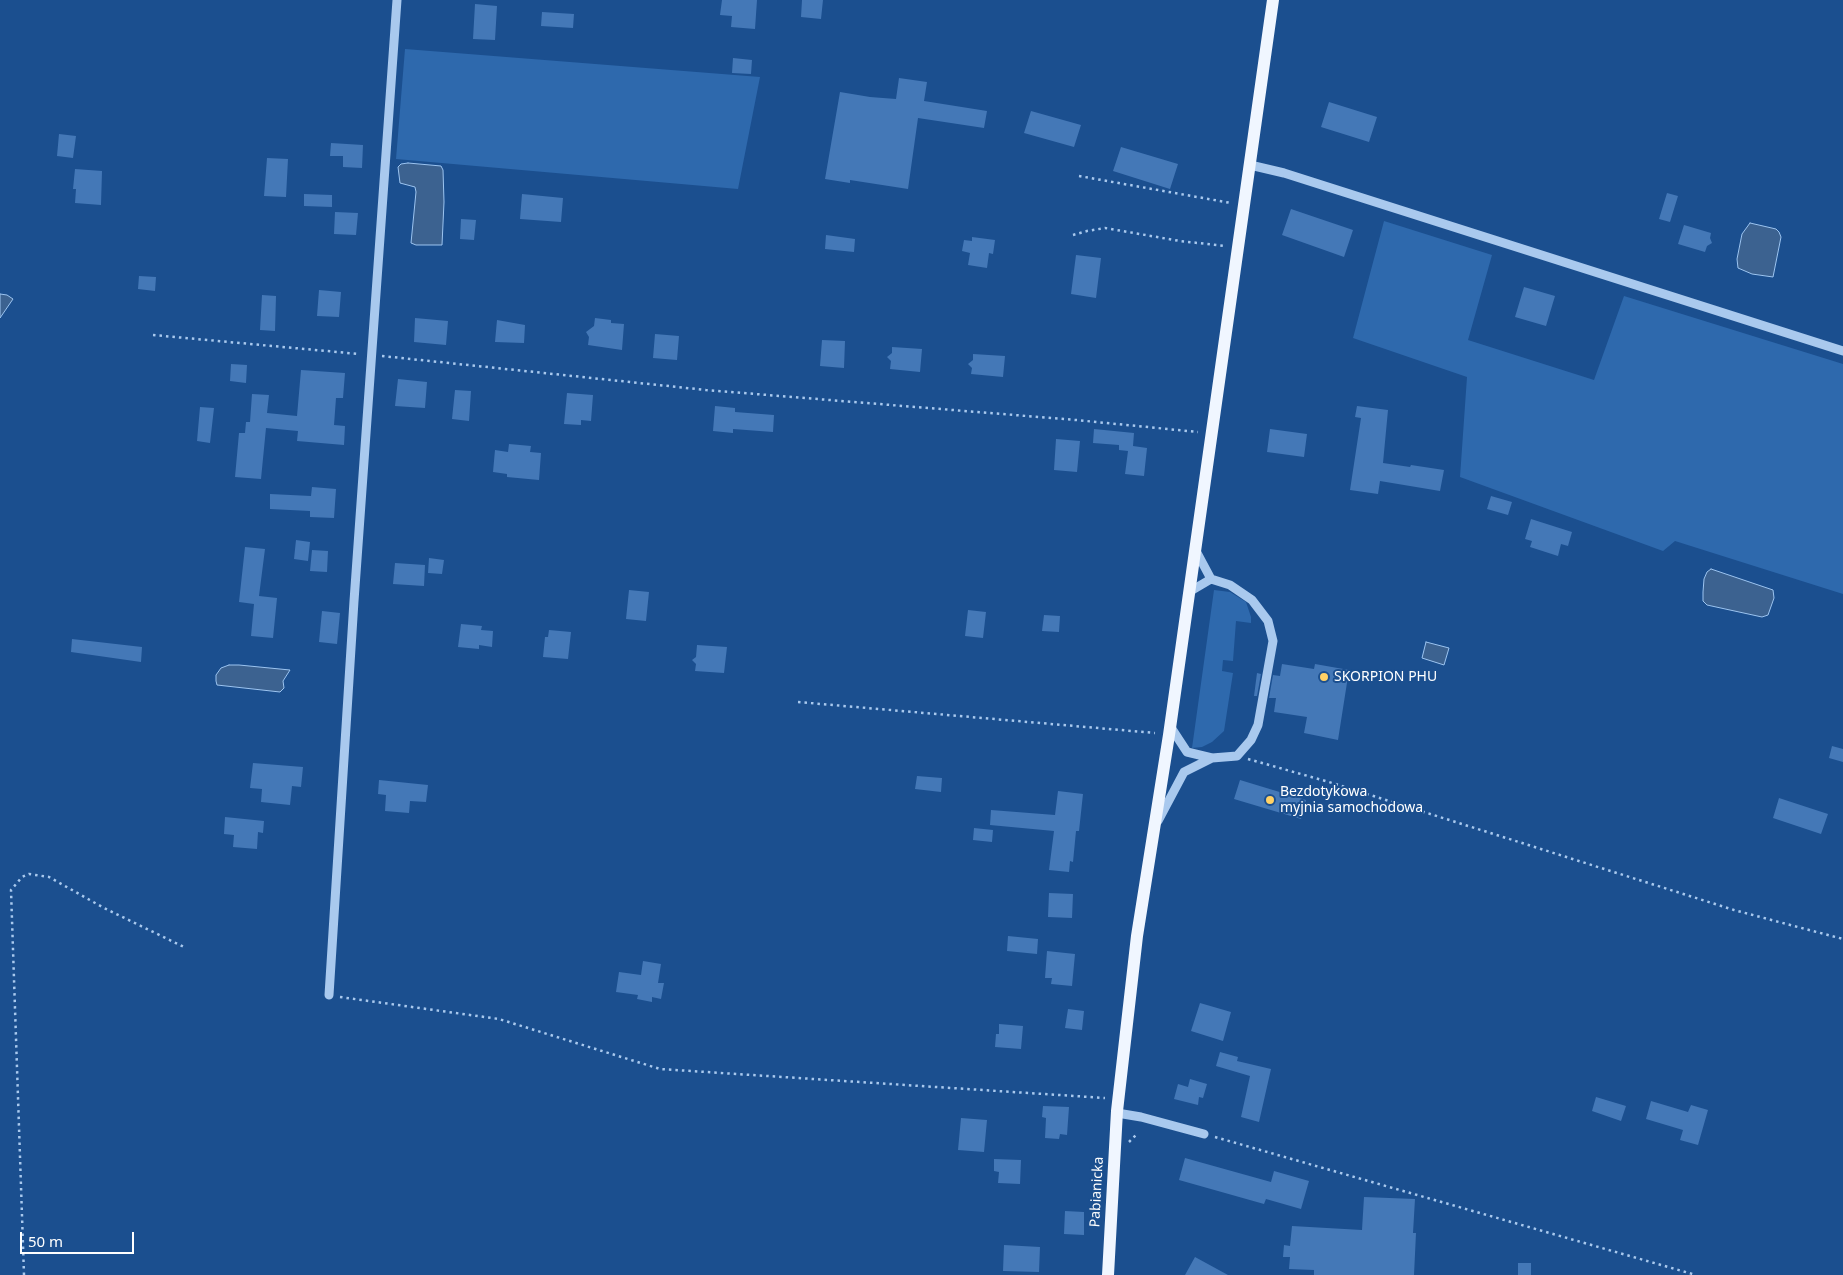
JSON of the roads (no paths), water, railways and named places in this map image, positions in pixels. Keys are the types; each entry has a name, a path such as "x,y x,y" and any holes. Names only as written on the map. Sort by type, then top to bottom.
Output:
{"main road":[{"name":"Pabianicka","path":"1108,1275 1117,1108 1137,936 1170,730 1273,0"}],"street":[{"path":"329,995 354,601 397,0"},
{"path":"1250,166 1284,173 1843,351"},
{"path":"1170,730 1186,752 1212,758 1237,756 1258,726 1272,641 1268,621 1252,600 1230,585 1211,579 1195,549"},
{"path":"1189,592 1211,579"},
{"path":"1156,826 1184,772 1212,758"},
{"path":"1117,1108 1204,1134"}],"place":[{"name":"SKORPION PHU","path":"1324,677"},
{"name":"Bezdotykowa myjnia samochodowa","path":"1270,800"}]}
